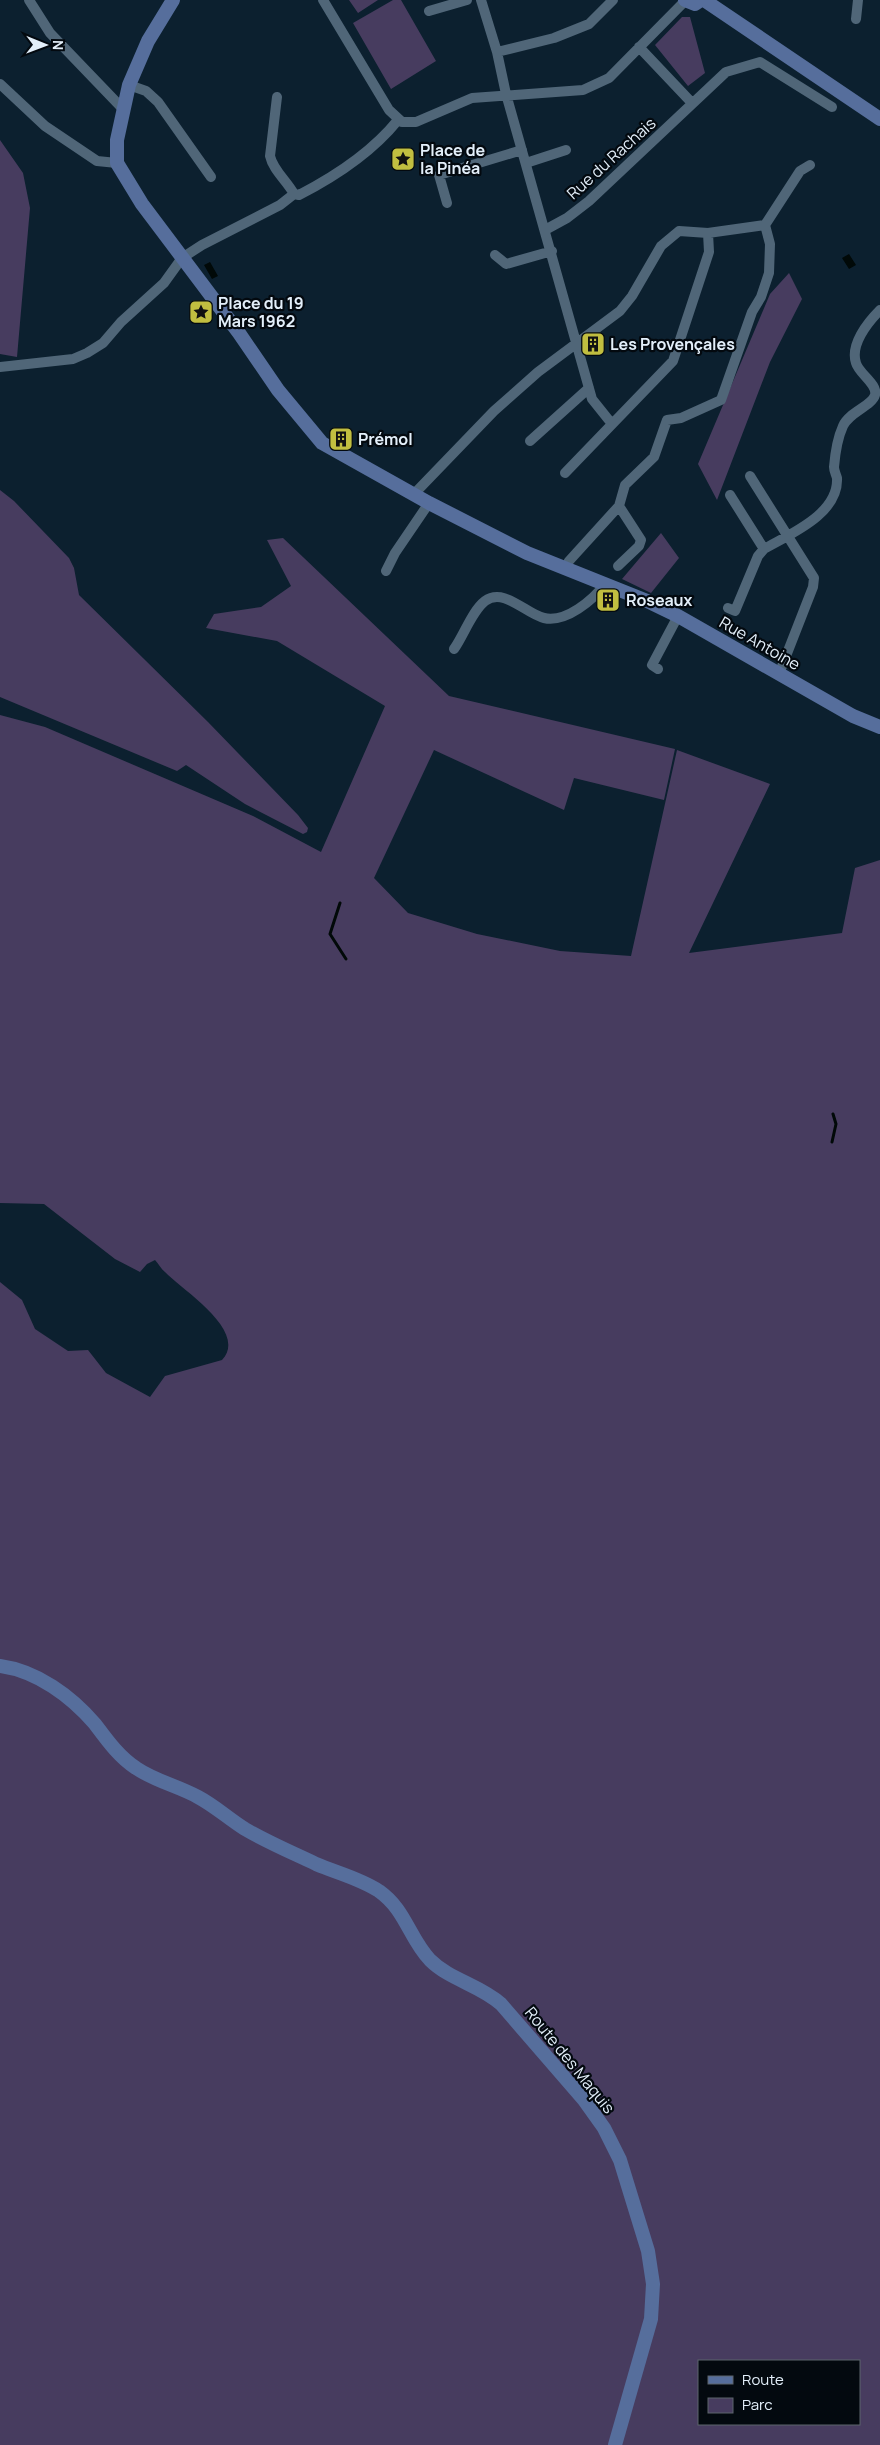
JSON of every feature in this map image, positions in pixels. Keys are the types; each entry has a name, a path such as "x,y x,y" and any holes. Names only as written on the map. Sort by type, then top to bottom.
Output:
{"street":[{"path":"28,0 50,33 122,108"},
{"path":"0,84 44,126 97,162 117,164 117,140 122,108 129,86 148,41 173,0"},
{"path":"323,0 389,110 402,122 416,122 472,98 506,94 583,90 609,78 686,0 695,4 703,0 879,116"},
{"path":"429,10 466,0"},
{"path":"481,0 592,399 612,424"},
{"path":"856,19 858,0"},
{"path":"497,52 554,38 589,24 610,1"},
{"path":"640,47 692,103"},
{"name":"Rue du Rachais","path":"545,230 568,218 589,201 726,72 760,62 832,107"},
{"path":"129,86 146,91 158,102 211,177"},
{"path":"277,97 270,156 272,164 287,181 294,194"},
{"path":"0,367 73,359 87,353 102,343 121,322 164,283 182,258 202,245 280,205 294,194 299,195 326,180 380,140 398,120"},
{"path":"447,203 439,174 522,150"},
{"path":"526,163 566,150"},
{"name":"Rue Antoine","path":"117,164 142,204 239,332 278,390 322,443 430,503 526,553 621,590 678,616 853,716 880,727"},
{"path":"414,494 460,444 538,372 577,345 620,311 632,296 660,246 679,231 708,233 764,225 800,171 810,165"},
{"path":"565,568 568,562 619,506 626,485 654,457 667,420 681,418 721,400 769,272 770,244 764,225"},
{"path":"565,473 673,361 709,252 708,233"},
{"path":"495,255 506,264 552,251"},
{"path":"728,608 736,611 758,556 764,549 822,512 832,499 837,478 834,469 842,427 849,416 872,400 876,394 875,388 859,369 854,352 858,341 880,310"},
{"path":"530,441 589,388"},
{"path":"750,476 814,578 813,587 779,674"},
{"path":"730,495 764,549"},
{"path":"386,571 395,553 430,503"},
{"path":"618,566 639,546 641,540 619,506"},
{"path":"454,649 467,631 475,611 487,600 502,597 535,615 546,619 557,618 579,609 595,597 605,584"},
{"path":"658,669 652,665 678,616"},
{"name":"Route des Maquis","path":"0,1666 39,1678 64,1695 89,1718 122,1757 136,1769 203,1800 254,1834 379,1891 398,1908 420,1946 434,1964 487,1993 500,2004 593,2111 620,2160 648,2251 653,2296 649,2330 615,2445"}],"green space":[{"path":"349,0 378,0 358,13"},
{"path":"393,0 401,0 436,61 391,89 353,23"},
{"path":"682,17 690,17 705,73 688,86 655,45"},
{"path":"0,140 23,173 30,208 17,357 0,354"},
{"path":"789,273 802,299 770,362 717,500 698,464 770,294"},
{"path":"0,490 14,501 69,558 74,568 79,595 208,722 298,815 308,828 307,832 303,834 245,804 186,765 177,771 0,697"},
{"path":"661,533 679,558 651,593 622,579"},
{"path":"283,538 449,696 675,749 664,800 574,778 564,810 434,750 374,878 408,913 477,934 560,951 631,956 677,750 770,784 689,953 842,933 855,868 880,860 880,2445 0,2445 0,1282 22,1300 35,1329 68,1351 88,1350 106,1373 150,1397 165,1376 222,1360 228,1349 227,1337 220,1324 198,1300 164,1271 155,1260 147,1264 140,1272 115,1259 44,1204 0,1203 0,715 45,727 253,816 321,852 385,706 277,641 206,628 214,614 261,607 291,586 267,540"}],"shaded area":[{"path":"849,254 856,265 849,269 842,258"},
{"path":"210,262 218,276 212,279 204,265"}],"waterway":[{"path":"340,903 330,934 346,959"},
{"path":"832,1142 836,1124 833,1114"}],"place":[{"name":"Place de la Pinéa","path":"403,159"},
{"name":"Place du 19 Mars 1962","path":"201,312"},
{"name":"Les Provençales","path":"593,344"},
{"name":"Prémol","path":"341,439"},
{"name":"Roseaux","path":"608,600"}]}
